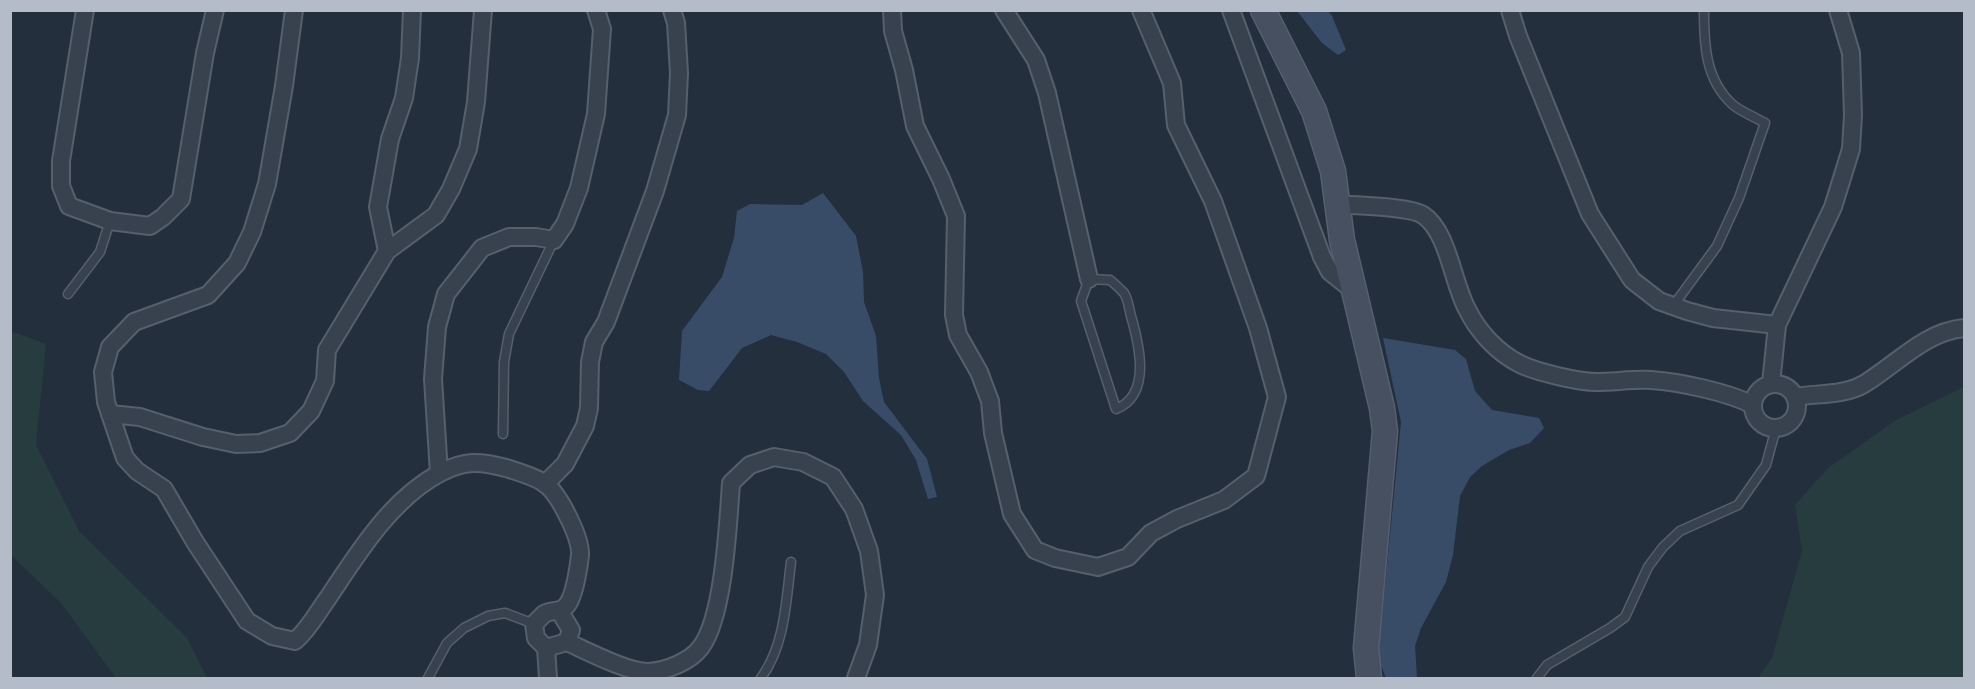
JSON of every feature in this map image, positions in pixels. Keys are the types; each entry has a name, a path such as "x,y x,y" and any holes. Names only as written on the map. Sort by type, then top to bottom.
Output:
{"street":[{"path":"85,10 61,160 62,186 69,206 110,221 150,226 181,199 215,10"},
{"path":"294,10 267,184 252,232 237,263 208,295 134,321 110,347 103,372 106,402 125,458 136,471 164,489 195,542 247,621 272,636 295,641 306,632 315,615 376,527 418,488 439,474 459,465 483,462 523,473 545,484 561,501 581,553 570,602 560,612 546,613 534,624 536,638 546,648 548,678"},
{"path":"387,251 378,207 390,139 404,98 410,58 412,10"},
{"path":"110,414 140,417 203,437 236,444 260,443 290,433 311,411 325,381 327,350 387,251 436,215 468,149 476,102 483,10"},
{"path":"439,474 433,379 437,327 446,294 482,248 509,237 554,240 565,224 579,188 596,114 602,29 596,10"},
{"path":"545,484 565,464 585,426 589,408 590,362 594,342 606,322 655,190 677,115 679,73 676,23 672,10"},
{"path":"892,10 893,31 904,70 915,126 956,216 954,315 958,335 979,372 990,401 993,433 1012,514 1035,550 1054,558 1098,567 1128,557 1151,533 1177,519 1224,500 1256,476 1277,397 1258,328 1213,201 1176,125 1172,83 1141,10"},
{"path":"1004,10 1036,60 1047,93 1089,279"},
{"path":"1231,10 1322,257 1330,272 1354,291"},
{"path":"1263,10 1314,111 1333,171 1341,240 1382,408 1385,431 1366,648 1370,678"},
{"path":"1510,10 1518,36 1590,214 1632,280 1659,301 1673,306 1713,318 1777,326"},
{"path":"1771,384 1777,326 1833,207 1851,148 1854,115 1851,53 1838,10"},
{"path":"1337,204 1423,214 1439,232 1467,310 1492,345 1520,364 1542,372 1593,382 1651,380 1687,386 1740,398 1753,405"},
{"path":"1796,397 1816,393 1844,392 1863,384 1924,341 1941,333 1965,328"},
{"path":"1771,384 1785,386 1796,397 1794,418 1783,427 1769,427 1757,419 1753,405 1758,391 1771,384"},
{"path":"546,648 567,642 617,664 647,672 676,666 700,649 712,627 720,591 731,483 750,465 774,457 803,462 833,477 854,509 869,551 875,595 868,645 856,678"},
{"path":"560,612 571,630 567,642"}],"lane":[{"path":"1673,306 1717,246 1739,198 1765,123 1732,104 1713,79 1704,44 1704,10"},
{"path":"68,294 100,252 110,221"},
{"path":"503,434 504,362 509,334 554,240"},
{"path":"1089,279 1110,280 1125,295 1137,338 1141,372 1138,383 1124,406 1116,409 1081,301 1089,279"},
{"path":"1537,678 1547,665 1625,617 1648,567 1663,547 1680,531 1738,505 1766,465 1776,428"},
{"path":"760,678 770,665 780,636 791,562"},
{"path":"428,678 447,643 464,628 488,616 505,613 534,624"}],"green space":[{"path":"14,332 46,344 36,445 79,531 187,638 207,678 116,678 61,603 11,555 10,336"},
{"path":"1964,387 1964,678 1758,678 1772,658 1802,551 1795,505 1828,468 1896,420"}],"water":[{"path":"1297,11 1328,11 1346,50 1338,55 1322,43"},
{"path":"823,193 856,236 863,272 864,302 876,336 879,378 884,402 927,459 937,497 928,499 916,460 901,435 863,401 844,372 826,354 797,342 771,335 742,348 709,391 698,390 679,380 682,331 722,277 734,238 737,211 750,204 802,205"},
{"path":"1383,338 1455,350 1466,359 1475,391 1492,410 1539,418 1544,428 1530,443 1509,450 1482,466 1470,477 1460,496 1453,555 1446,582 1421,628 1415,646 1417,678 1386,678 1378,658 1401,422"}]}
